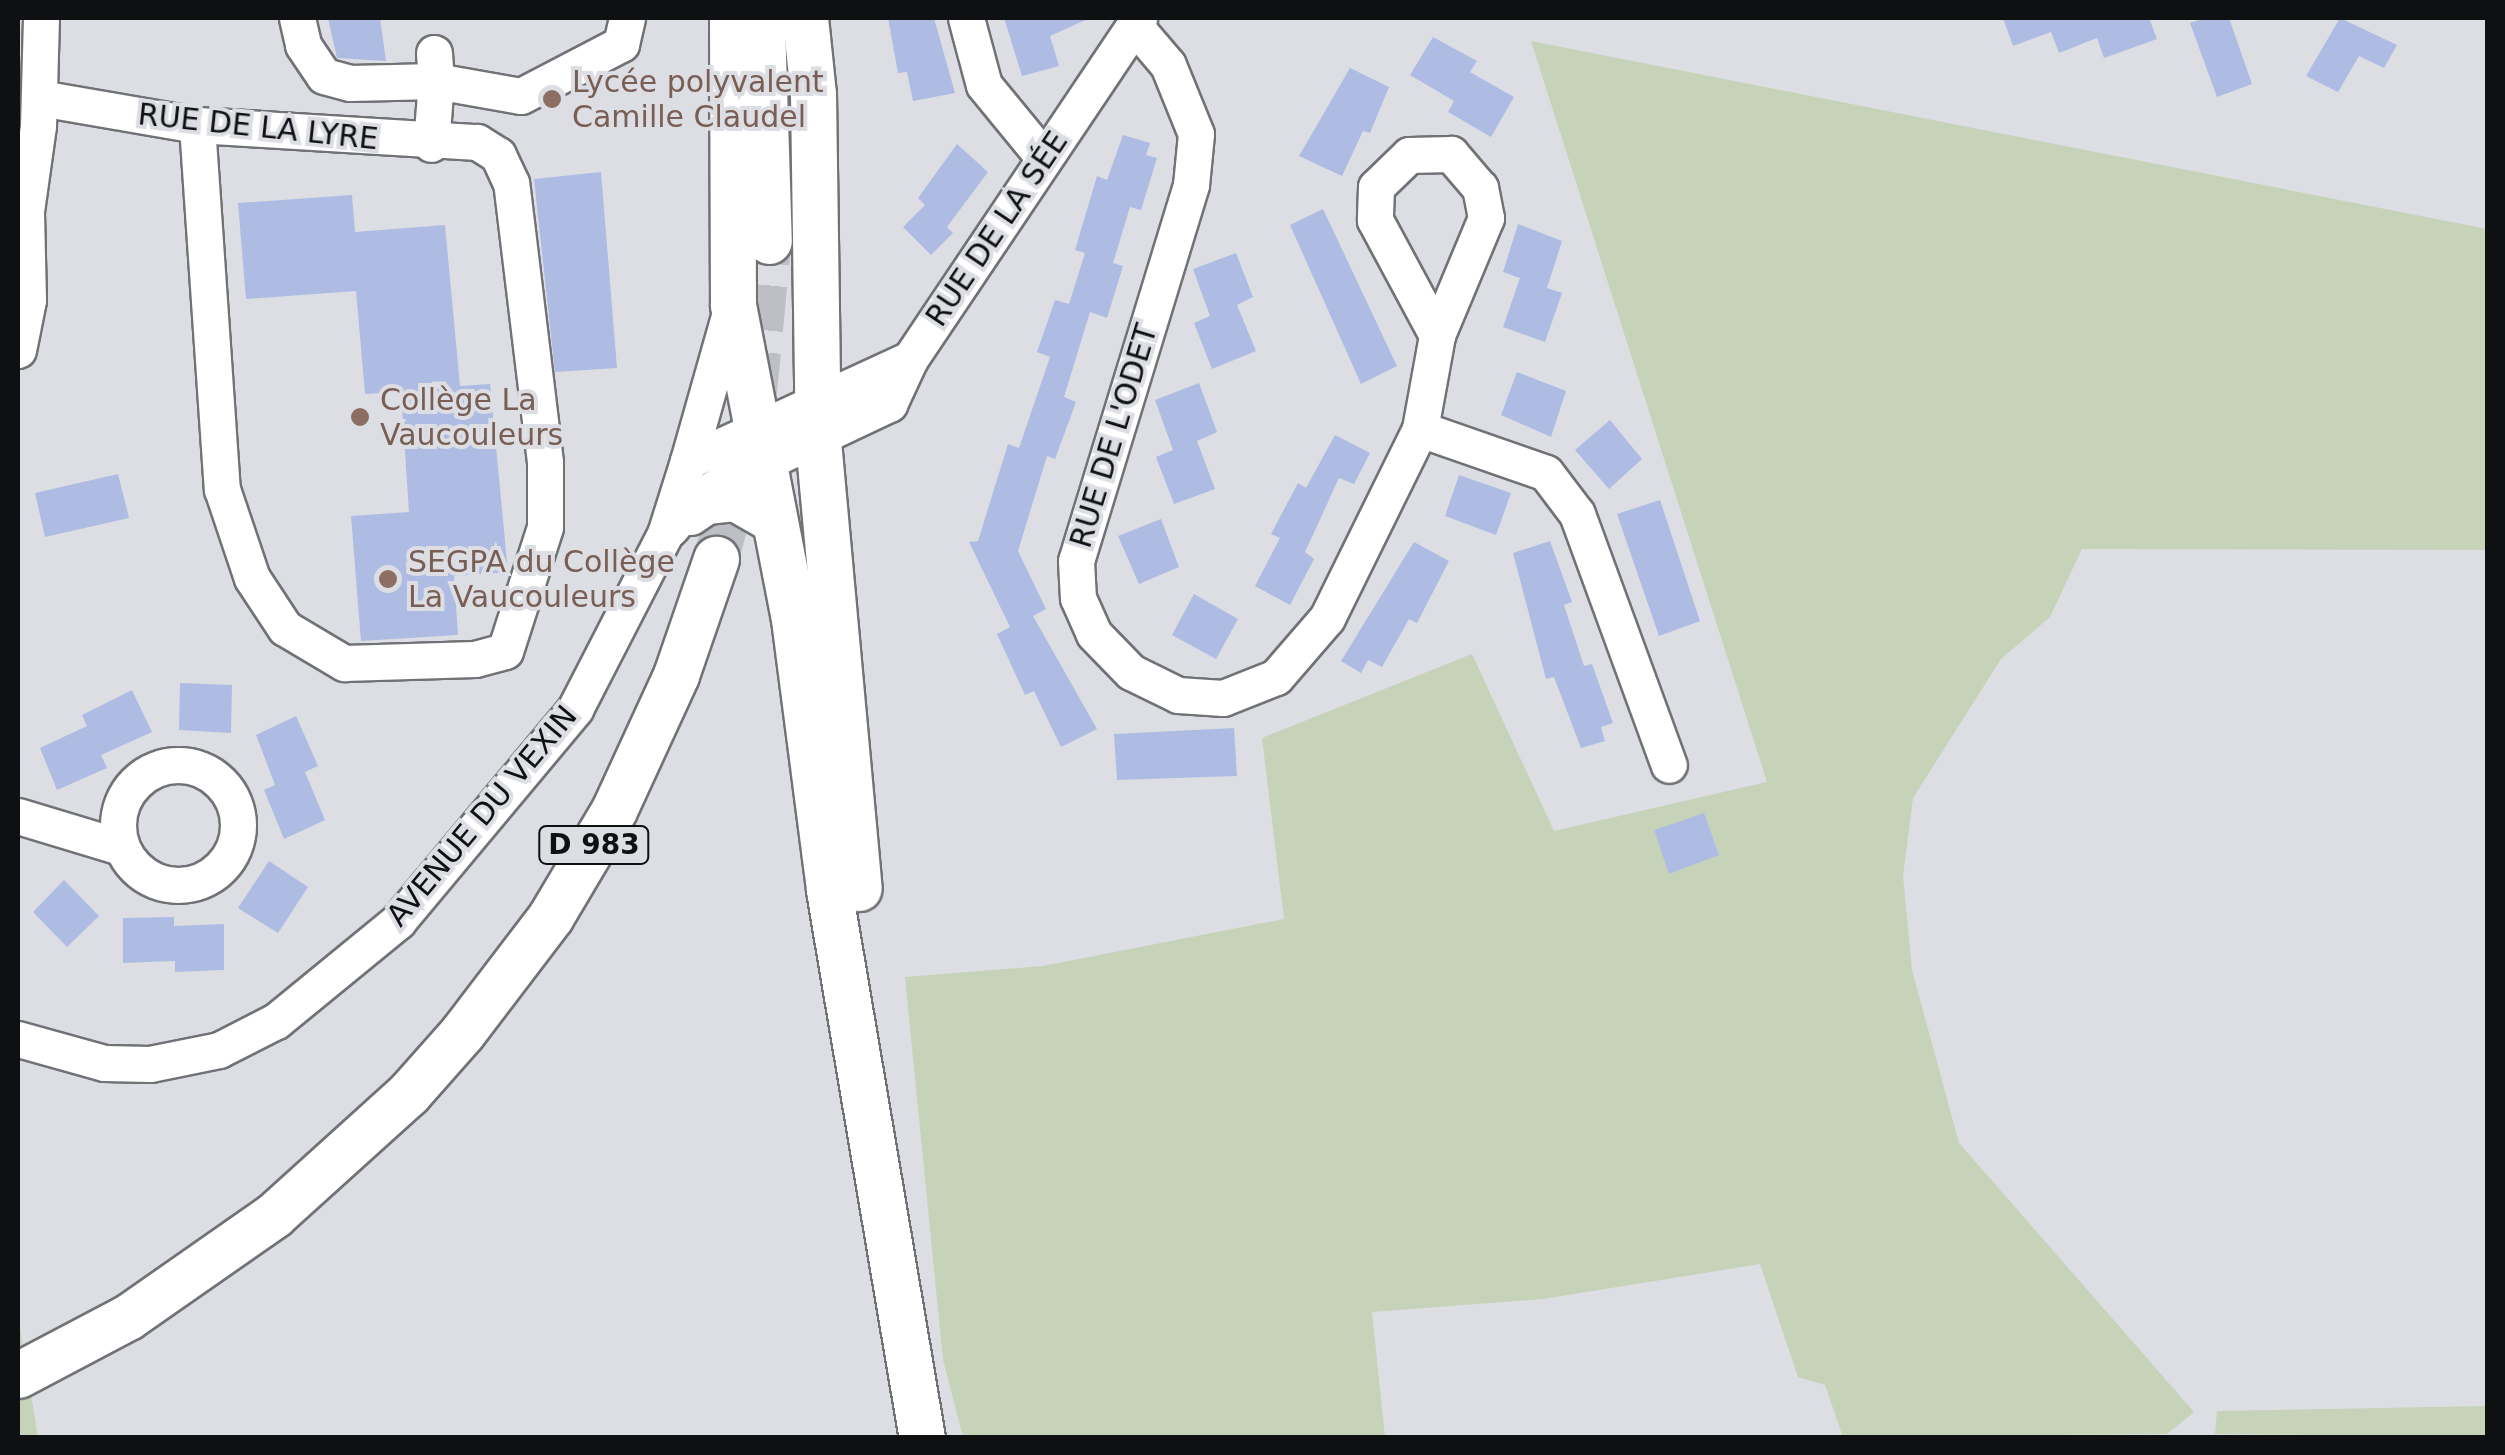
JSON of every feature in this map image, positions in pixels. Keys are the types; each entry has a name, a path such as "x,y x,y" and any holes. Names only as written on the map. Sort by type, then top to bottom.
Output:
{"main road":[{"path":"732,18 733,305 794,619 861,1080 922,1438"},
{"path":"761,18 770,241"},
{"path":"805,18 820,421 860,906 861,1080"},
{"name":"D 983","path":"18,1375 128,1317 274,1215 408,1094 462,1033 551,916 614,810 676,674 716,559"}],"street":[{"path":"18,350 28,300 26,211 40,98 41,18"},
{"path":"296,18 303,45 324,76 350,82 435,67 521,96"},
{"path":"197,125 222,489 252,578 285,628 344,664 475,659 505,651 545,527 545,462 511,182 498,155 478,142 521,96 620,44 627,18"},
{"path":"966,18 984,85 1044,158"},
{"name":"RUE DE LA SÉE","path":"820,421 889,404 910,360 1137,21"},
{"name":"RUE DE L'ODET","path":"1137,21 1168,65 1196,134 1191,185 1076,561 1078,598 1094,634 1132,672 1178,694 1223,698 1276,677 1327,618 1420,429 1437,334 1486,218 1480,188 1451,154 1408,155 1376,187 1374,220 1437,334"},
{"path":"431,144 435,67"},
{"name":"RUE DE LA LYRE","path":"40,98 197,125 431,144 478,142"},
{"name":"AVENUE DU VEXIN","path":"18,1040 104,1063 150,1064 219,1050 276,1021 398,921 575,709 665,534 733,305"},
{"path":"688,461 757,444 820,421"},
{"path":"1420,429 1546,473 1577,514 1668,765"},
{"path":"665,534 697,498 757,444"},
{"path":"665,534 707,506 734,503 774,526"},
{"path":"18,816 121,848"}],"green space":[{"path":"1531,41 2487,229 2487,550 2082,549 2050,617 2001,659 1913,798 1903,876 1912,970 1959,1143 2194,1412 2167,1434 1843,1437 1825,1385 1798,1377 1760,1264 1543,1299 1372,1312 1385,1437 963,1437 943,1360 905,977 1043,966 1284,919 1262,738 1472,654 1554,831 1767,782"},
{"path":"18,1316 38,1437 18,1437"},
{"path":"2487,1406 2487,1437 2215,1434 2217,1411"}],"building":[{"path":"328,18 380,18 386,61 337,58"},
{"path":"888,18 934,18 955,93 913,101 907,72 898,73"},
{"path":"1004,18 1090,18 1050,36 1059,66 1022,76"},
{"path":"2003,18 2149,18 2157,39 2104,58 2097,38 2059,53 2051,32 2013,46"},
{"path":"2205,18 2229,18 2252,84 2217,97 2190,23"},
{"path":"2340,18 2397,45 2384,68 2359,56 2338,92 2306,76"},
{"path":"1433,37 1477,61 1470,72 1514,97 1491,137 1448,112 1454,101 1410,75"},
{"path":"1350,68 1389,87 1370,133 1363,131 1342,176 1299,156"},
{"path":"1123,135 1150,143 1146,155 1157,158 1141,210 1130,207 1113,263 1123,266 1107,318 1090,312 1064,397 1076,402 1055,459 1047,456 1018,551 1046,609 1033,616 1097,729 1061,747 1034,691 1025,695 997,634 1010,627 969,542 978,541 1008,444 1019,448 1050,357 1037,352 1055,300 1069,304 1085,253 1075,250 1097,176 1107,180"},
{"path":"957,144 988,172 947,227 953,233 931,255 903,227 925,205 918,198"},
{"path":"601,172 617,368 555,372 534,179"},
{"path":"352,195 355,232 445,225 460,386 490,384 508,572 454,576 458,635 361,641 351,516 409,512 401,392 365,394 356,291 246,299 238,203"},
{"path":"1323,209 1397,366 1361,384 1290,225"},
{"path":"1518,224 1562,241 1547,288 1562,293 1545,342 1503,327 1520,278 1503,272"},
{"path":"1236,253 1253,297 1237,305 1256,351 1212,369 1194,323 1210,316 1193,269"},
{"path":"1517,372 1566,391 1551,437 1501,415"},
{"path":"1199,383 1217,432 1197,441 1215,489 1174,504 1156,457 1173,450 1155,400"},
{"path":"1610,420 1642,459 1609,489 1575,450"},
{"path":"1335,435 1370,453 1354,484 1339,478 1305,552 1314,559 1290,605 1255,586 1280,538 1271,534 1298,483 1306,488"},
{"path":"118,474 129,518 45,537 35,493"},
{"path":"1459,475 1511,493 1496,535 1445,516"},
{"path":"1660,500 1700,621 1659,636 1617,514"},
{"path":"1161,519 1179,567 1139,584 1118,536"},
{"path":"1550,541 1572,602 1564,605 1584,666 1592,664 1613,723 1601,727 1605,741 1581,748 1554,677 1546,679 1513,553"},
{"path":"1414,542 1449,561 1417,623 1409,619 1382,667 1368,660 1361,673 1341,661"},
{"path":"1194,594 1238,619 1216,659 1172,635"},
{"path":"180,683 232,685 231,733 179,730"},
{"path":"132,690 152,732 101,755 107,768 57,790 40,748 87,726 82,715"},
{"path":"296,716 318,766 305,772 325,820 284,839 264,790 275,785 256,735"},
{"path":"1234,728 1237,776 1117,780 1114,734"},
{"path":"1704,813 1719,855 1669,874 1654,830"},
{"path":"269,861 308,887 278,933 238,908"},
{"path":"64,880 99,916 67,947 33,912"},
{"path":"174,917 174,926 224,924 224,970 175,972 175,961 123,963 123,918"}],"tunnel":[{"path":"754,396 769,241"},
{"path":"716,559 741,464"}],"place":[{"name":"Lycée polyvalent Camille Claudel","path":"552,99"},
{"name":"Collège La Vaucouleurs","path":"360,417"},
{"name":"SEGPA du Collège La Vaucouleurs","path":"388,579"}]}
